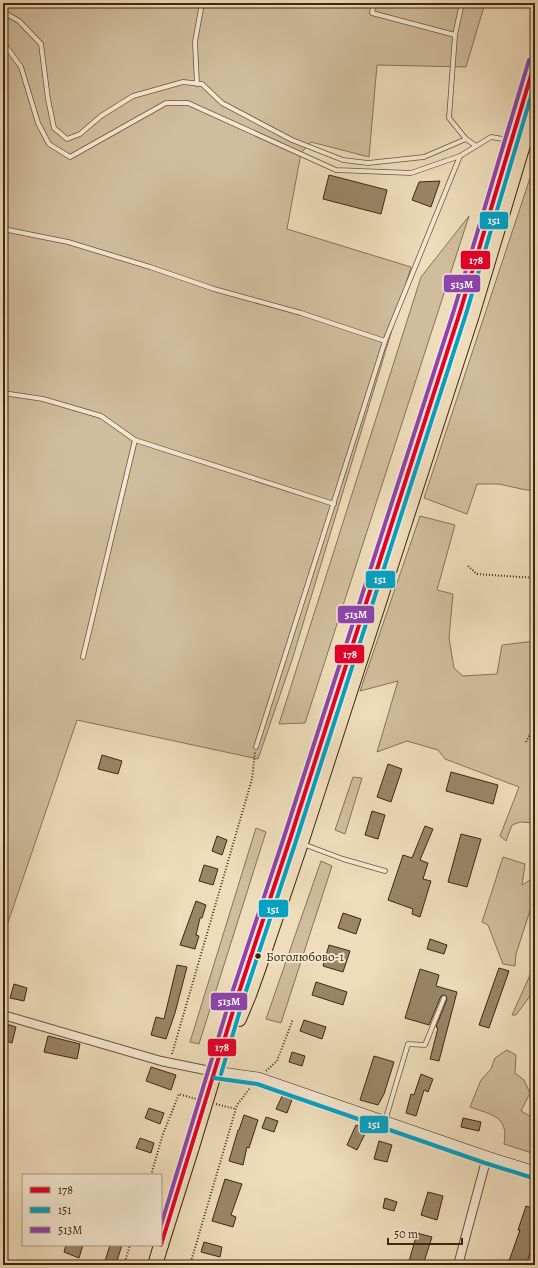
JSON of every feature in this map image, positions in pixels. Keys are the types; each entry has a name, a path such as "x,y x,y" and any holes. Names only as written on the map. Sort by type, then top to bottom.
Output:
{"highway":[{"path":"215,1072 249,995 301,843 348,679 535,62"},
{"path":"162,1242 238,995 472,315 535,105"},
{"path":"154,1265 161,1246"}],"street":[{"path":"3,1015 169,1063 215,1072 258,1078 487,1157 535,1172"},
{"path":"458,1265 487,1157"}],"lane":[{"path":"197,84 195,42 202,3"},
{"path":"374,3 372,13 455,35"},
{"path":"462,3 455,35 450,118 466,139 476,146"},
{"path":"3,12 19,21 41,44 48,99 54,128 67,139 80,134 101,116 133,96 183,82 202,84 222,103 292,140 343,160 368,163 424,158 466,139"},
{"path":"3,42 21,67 38,123 49,144 70,157 166,103 188,103 336,170 411,173 460,156 491,137 511,140"},
{"path":"256,747 385,341 460,156"},
{"path":"3,229 68,242 150,267 214,290 301,313 385,341"},
{"path":"3,393 43,399 101,416 135,440 334,504"},
{"path":"83,657 135,440"},
{"path":"301,843 343,859 385,871"},
{"path":"385,1122 408,1044 425,1045 444,998"}],"path":[{"path":"468,566 477,574 535,578"},
{"path":"526,742 535,726"},
{"path":"169,1063 252,779 256,747"},
{"path":"190,1265 237,1105 258,1078 277,1060 293,1020"},
{"path":"151,1174 163,1134 179,1094 236,1109"},
{"path":"124,1265 130,1246"}],"shaded area":[{"path":"3,3 485,3 466,67 377,65 369,157 311,142 301,153 287,229 411,267 292,660 258,759 77,720 3,937"},
{"path":"535,163 535,490 526,490 499,484 477,484 467,514 424,498"},
{"path":"469,216 305,723 279,724 421,277"},
{"path":"420,516 455,525 437,590 453,594 449,638 454,668 463,676 497,674 502,645 535,641 535,770 530,787 535,792 535,823 520,822 512,825 506,841 500,836 519,787 445,759 438,750 407,741 377,752 398,681 360,691"},
{"path":"353,777 362,778 345,834 335,830"},
{"path":"256,828 266,832 199,1044 190,1042"},
{"path":"503,857 525,864 522,885 535,877 535,895 516,954 515,966 503,964 488,925 482,922"},
{"path":"321,861 332,866 281,1023 266,1019"},
{"path":"535,964 535,997 530,996 516,1015 512,1015"},
{"path":"507,1050 516,1055 515,1073 524,1080 530,1093 521,1111 535,1119 535,1154 504,1144 505,1135 501,1122 492,1115 470,1107 481,1080 491,1069 495,1058"}],"building":[{"path":"329,175 387,190 381,214 323,199"},
{"path":"440,181 431,207 412,200 419,182"},
{"path":"102,755 122,761 118,774 98,769"},
{"path":"388,764 402,769 391,802 377,797"},
{"path":"451,772 498,785 493,804 446,791"},
{"path":"372,811 385,815 378,839 365,835"},
{"path":"425,826 433,829 420,860 428,863 423,879 431,881 420,917 412,914 413,909 388,900 403,855 412,858"},
{"path":"461,834 481,839 467,887 448,882"},
{"path":"217,836 227,840 222,855 212,851"},
{"path":"204,865 218,869 213,885 199,881"},
{"path":"196,901 206,905 202,918 200,918 196,935 199,936 195,949 180,945"},
{"path":"343,913 361,919 356,934 338,928"},
{"path":"430,939 447,945 444,954 427,949"},
{"path":"329,945 350,951 343,972 323,966"},
{"path":"177,965 187,967 175,1013 166,1039 151,1035 156,1017 164,1019"},
{"path":"499,968 509,971 489,1028 479,1025"},
{"path":"420,969 439,975 436,986 457,992 439,1061 430,1059 438,1028 436,1027 447,999 446,996 441,996 429,1025 405,1018"},
{"path":"316,982 347,992 343,1005 312,995"},
{"path":"14,984 27,988 24,1001 10,998"},
{"path":"304,1020 326,1027 322,1039 300,1031"},
{"path":"3,1023 16,1027 12,1043 3,1040"},
{"path":"48,1036 80,1044 77,1059 44,1052"},
{"path":"292,1052 305,1056 302,1066 289,1062"},
{"path":"374,1056 394,1062 384,1094 378,1105 360,1100"},
{"path":"151,1067 176,1075 171,1090 146,1081"},
{"path":"421,1074 433,1079 428,1092 424,1090 416,1116 406,1113 411,1094 414,1095"},
{"path":"283,1094 293,1097 287,1113 276,1109"},
{"path":"149,1108 164,1113 160,1124 145,1118"},
{"path":"244,1115 258,1120 249,1148 247,1147 243,1165 229,1161"},
{"path":"266,1117 278,1121 274,1132 262,1128"},
{"path":"463,1118 481,1122 479,1131 461,1127"},
{"path":"356,1125 367,1130 357,1150 347,1145"},
{"path":"140,1138 154,1143 151,1153 136,1148"},
{"path":"379,1141 392,1145 387,1162 374,1159"},
{"path":"225,1179 242,1184 231,1215 236,1217 233,1227 212,1221"},
{"path":"428,1192 443,1196 437,1220 421,1215"},
{"path":"385,1198 397,1202 394,1211 383,1208"},
{"path":"526,1206 535,1209 535,1238 526,1265 520,1265 509,1261 520,1230 518,1230"},
{"path":"417,1233 432,1237 423,1265 408,1265"},
{"path":"204,1242 222,1247 220,1257 201,1252"},
{"path":"66,1246 83,1246 79,1258 64,1252"},
{"path":"110,1246 122,1246 116,1264 105,1261"}],"transit line":[{"name":"513М","path":"162,1222 232,993 284,837 454,310 529,60"},
{"name":"178","path":"162,1242 238,995 290,839 460,312 535,62"},
{"name":"151","path":"221,1074 244,997 296,841 466,314 535,83"},
{"name":"151","path":"214,1078 257,1084 485,1163 533,1178"}],"place":[{"name":"Боголюбово-1","path":"258,956"}]}
